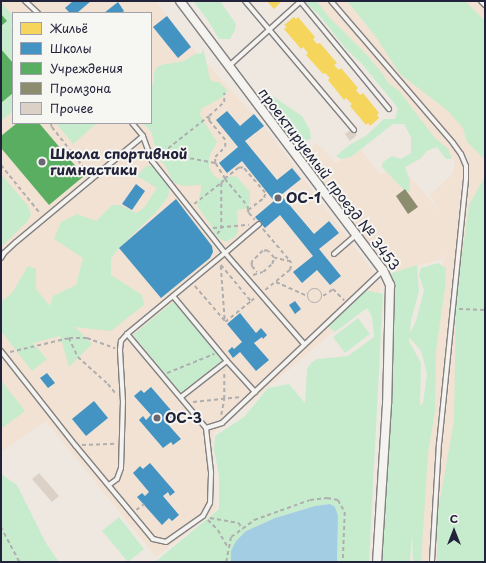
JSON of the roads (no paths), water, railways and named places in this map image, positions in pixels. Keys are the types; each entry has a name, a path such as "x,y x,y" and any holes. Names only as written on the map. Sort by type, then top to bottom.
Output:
{"street":[{"name":"проектируемый проезд № 3453","path":"180,1 383,270 391,290 387,404 377,562"}],"lane":[{"path":"25,1 37,12"},
{"path":"245,1 354,130"},
{"path":"229,66 301,1 390,109"},
{"path":"331,1 461,154 466,166 466,179 439,443 432,562"},
{"path":"481,1 485,5"},
{"path":"133,124 143,136 152,160 189,208 225,253 304,344"},
{"path":"1,258 4,253 44,218 143,136"},
{"path":"109,485 117,479 119,473 122,443 123,402 120,350 121,341 127,334 259,224"},
{"path":"334,254 356,235"},
{"path":"206,428 222,423 383,270"},
{"path":"173,296 219,352 225,362 255,392"},
{"path":"2,353 75,445 153,539 166,542 203,516 210,503 211,472 206,428 127,334"},
{"path":"181,397 225,362"}],"water":[{"path":"330,504 335,507 338,516 337,562 231,562 231,551 236,541 246,531 275,518 315,506"}],"place":[{"name":"Школа спортивной гимнастики","path":"42,162"},
{"name":"ОС-1","path":"278,198"},
{"name":"ОС-3","path":"157,418"}]}
